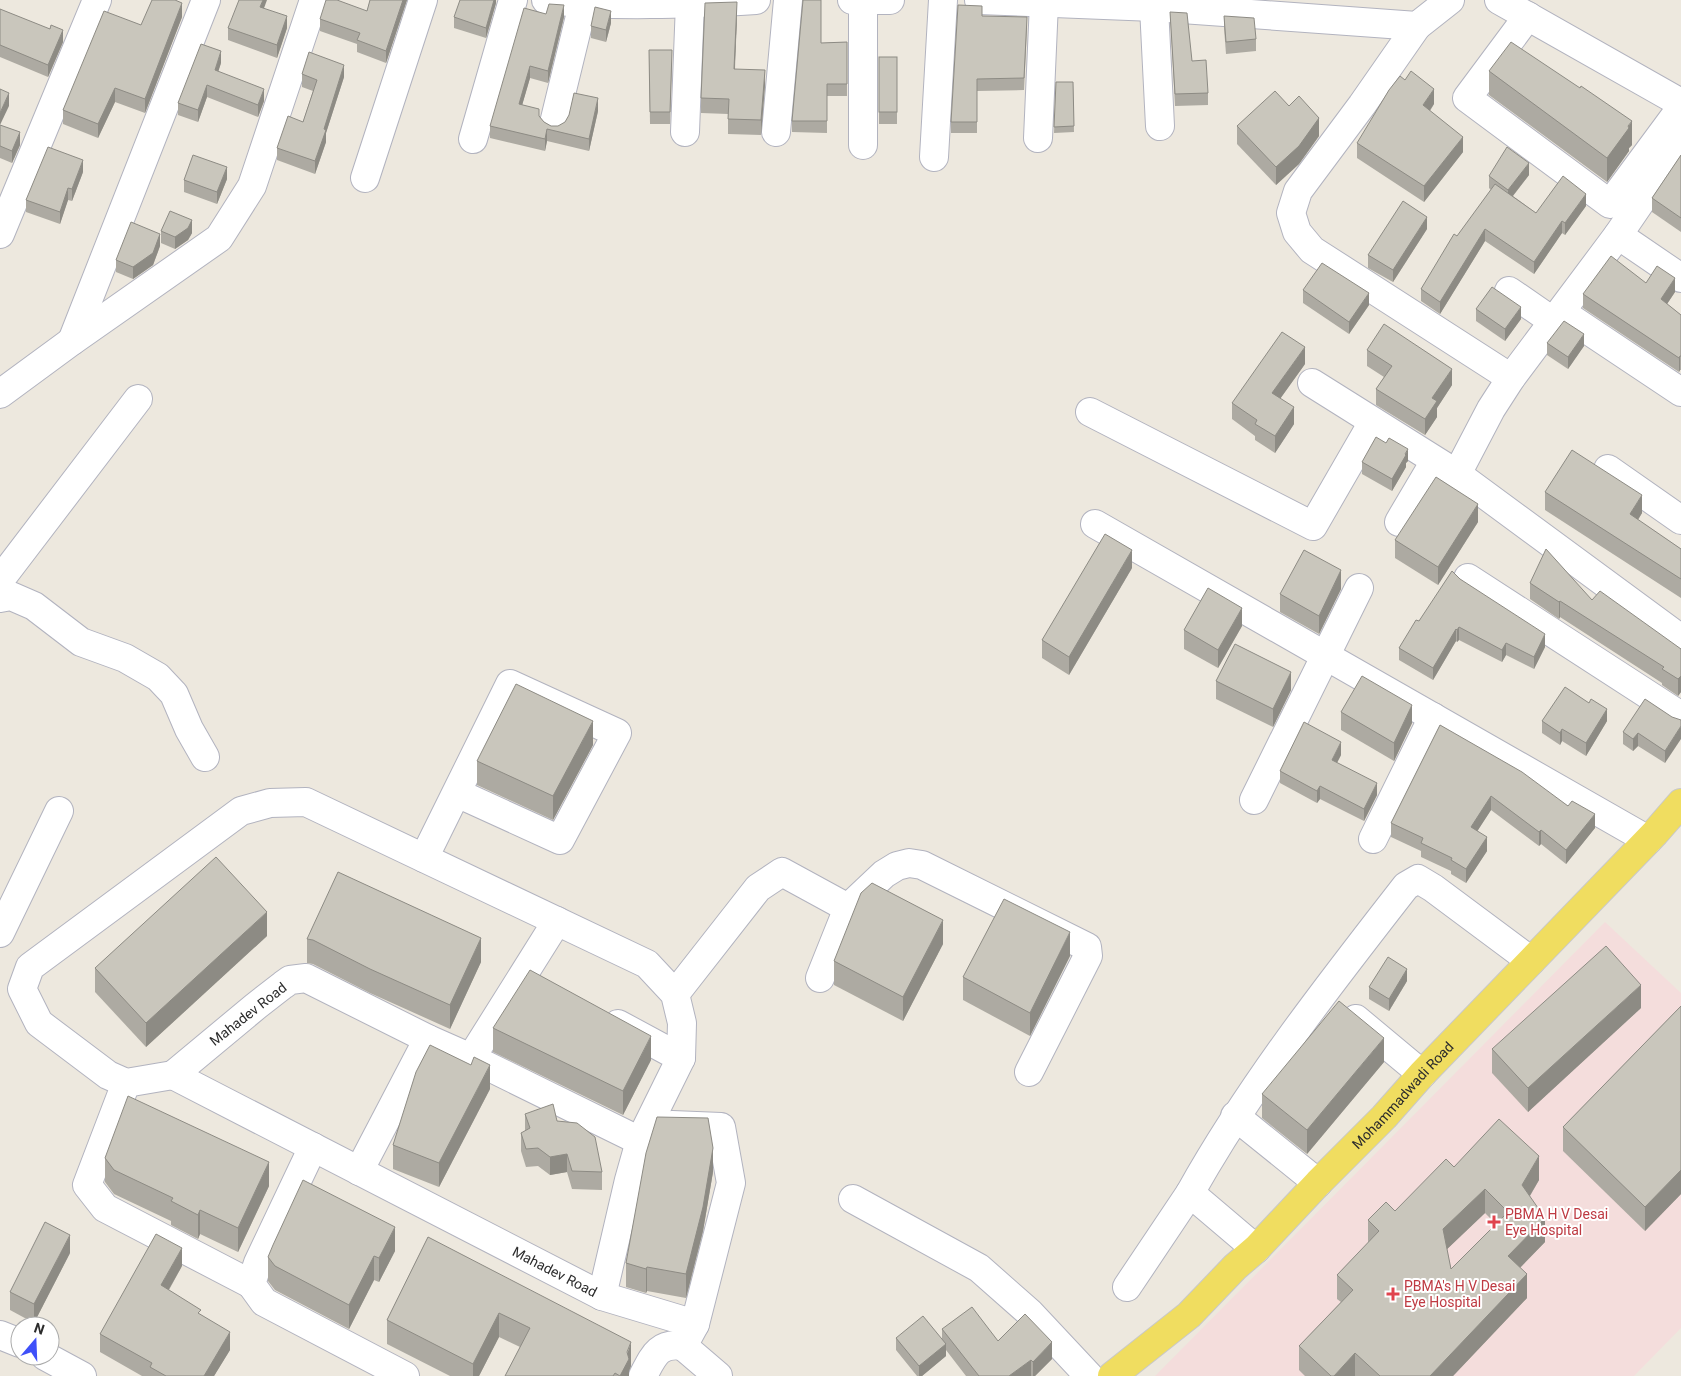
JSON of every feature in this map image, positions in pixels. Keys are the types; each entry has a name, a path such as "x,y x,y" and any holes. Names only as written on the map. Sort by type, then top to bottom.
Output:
{"main road":[{"name":"Mohammadwadi Road","path":"1112,1376 1189,1315 1235,1267 1256,1249 1648,840 1681,803"}],"street":[{"path":"0,234 97,0"},
{"path":"72,341 206,0"},
{"path":"0,394 219,238 252,186 314,0"},
{"path":"365,178 423,0"},
{"path":"473,139 513,0"},
{"path":"546,0 583,4 756,0"},
{"path":"776,132 788,0"},
{"path":"852,0 890,0"},
{"path":"863,0 863,145"},
{"path":"934,157 943,0"},
{"path":"979,0 1154,8 1417,26"},
{"path":"1450,0 1417,26 1362,105 1298,191 1292,213 1297,232 1312,250 1511,378"},
{"path":"1499,0 1681,103"},
{"path":"685,132 690,3"},
{"path":"1038,138 1044,3"},
{"path":"554,123 583,4"},
{"path":"1154,8 1160,126"},
{"path":"1528,16 1467,98 1610,204 1681,108"},
{"path":"1399,522 1446,468 1618,235 1672,175 1681,138"},
{"path":"1618,235 1681,278"},
{"path":"1509,291 1558,317 1681,392"},
{"path":"1312,383 1446,468 1681,639"},
{"path":"0,580 138,399"},
{"path":"1090,412 1313,526 1373,422"},
{"path":"1608,469 1681,520"},
{"path":"1095,524 1648,840"},
{"path":"1468,578 1681,716"},
{"path":"1254,800 1359,588"},
{"path":"0,598 11,596 34,606 81,642 125,658 158,676 174,694 189,729 205,756"},
{"path":"424,858 510,684 617,733 560,840 457,793"},
{"path":"1373,839 1433,717"},
{"path":"173,1075 126,1083 108,1075 39,1023 11,986 30,967 241,811 270,803 306,802 647,964 675,994 682,1023 681,1058 644,1133 629,1180 602,1296"},
{"path":"0,933 59,810"},
{"path":"820,978 842,905 897,866 909,863 922,865 1087,948 1088,956 1029,1072"},
{"path":"675,994 758,888 782,872 842,905"},
{"path":"1127,1287 1190,1193 1235,1116 1324,991 1406,886 1418,879 1433,888 1531,961"},
{"path":"471,1058 533,979 558,921"},
{"name":"Mahadev Road","path":"689,1335 731,1183 721,1127 644,1133 428,1039 306,978 290,980 173,1075 602,1296 689,1335 718,1376"},
{"path":"1324,991 1422,1074"},
{"path":"594,1012 681,1058"},
{"path":"359,1171 428,1039"},
{"path":"126,1083 86,1185 105,1208 251,1284 264,1302 405,1376"},
{"path":"1235,1116 1318,1183"},
{"path":"251,1284 258,1263 312,1147"},
{"path":"1190,1193 1256,1249"},
{"path":"853,1199 979,1268 1030,1313 1089,1376"},
{"path":"643,1376 655,1354 666,1346 675,1345 689,1335"},
{"path":"60,1364 82,1376"}],"shaded area":[{"name":"PBMA H V Desai Eye Hospital","path":"1605,922 1681,993 1681,1328 1634,1376 1155,1376"}],"building":[{"path":"152,0 175,0 182,3 145,99 115,88 98,124 63,110 104,11 141,25"},
{"path":"239,0 263,0 260,7 287,16 277,45 228,28"},
{"path":"326,0 337,0 367,11 370,0 403,0 386,51 357,40 360,33 320,19"},
{"path":"460,0 494,0 486,28 454,17"},
{"path":"803,0 821,0 821,43 847,42 847,84 827,84 827,121 792,121"},
{"path":"737,2 734,69 765,70 761,120 728,119 729,99 701,98 705,3"},
{"path":"549,4 564,5 548,71 530,66 519,104 539,109 539,116 544,122 551,126 558,126 565,122 569,115 574,93 598,98 589,139 547,129 545,139 490,126 524,8 546,14"},
{"path":"958,5 982,6 982,16 1027,17 1024,78 977,79 977,122 951,122"},
{"path":"595,7 611,11 606,30 591,26"},
{"path":"0,9 50,29 51,25 63,30 48,65 0,45"},
{"path":"1170,12 1187,13 1192,61 1206,60 1208,93 1175,94"},
{"path":"1224,16 1254,18 1256,39 1226,42"},
{"path":"1511,42 1632,121 1607,158 1489,71"},
{"path":"201,44 221,51 215,70 264,89 258,105 207,85 198,110 178,103"},
{"path":"649,50 672,50 670,112 650,112"},
{"path":"309,52 344,65 324,129 326,130 315,161 277,148 288,116 303,122 317,80 302,74"},
{"path":"879,57 897,57 897,112 879,112"},
{"path":"1411,71 1434,89 1423,105 1463,137 1424,186 1357,143 1389,90 1400,76 1405,80"},
{"path":"1056,82 1073,82 1074,126 1054,127"},
{"path":"0,89 9,93 0,113"},
{"path":"1275,91 1289,106 1299,96 1319,118 1299,146 1276,167 1237,126"},
{"path":"0,125 20,132 12,151 0,146"},
{"path":"48,147 83,160 72,189 68,188 60,212 26,200"},
{"path":"1507,147 1529,163 1508,190 1489,176"},
{"path":"193,155 227,167 217,192 184,180"},
{"path":"1681,155 1681,218 1652,198"},
{"path":"1563,176 1586,194 1565,223 1562,221 1534,262 1485,229 1440,302 1421,289 1454,234 1457,236 1495,184 1536,213"},
{"path":"1403,201 1427,217 1393,270 1368,255"},
{"path":"170,211 192,220 188,228 175,237 161,231"},
{"path":"131,222 160,234 153,253 133,267 116,260"},
{"path":"1611,256 1646,283 1657,266 1675,278 1661,299 1681,315 1681,356 1679,358 1583,294"},
{"path":"1322,263 1369,293 1349,322 1303,290"},
{"path":"1492,287 1521,307 1505,329 1476,309"},
{"path":"1564,321 1584,334 1568,357 1547,343"},
{"path":"1384,324 1452,369 1432,398 1437,401 1425,419 1376,389 1392,366 1367,350"},
{"path":"1282,332 1305,347 1272,393 1294,407 1275,436 1255,424 1257,420 1232,403"},
{"path":"1376,437 1386,443 1389,438 1408,449 1392,479 1362,462"},
{"path":"1572,450 1642,495 1630,514 1681,549 1681,579 1545,492"},
{"path":"1436,477 1478,504 1438,567 1395,540"},
{"path":"1105,534 1132,550 1069,657 1042,640"},
{"path":"1546,549 1592,600 1600,591 1681,649 1681,676 1678,679 1662,669 1664,667 1530,583"},
{"path":"1304,550 1341,570 1319,616 1280,594"},
{"path":"1452,571 1460,579 1545,634 1534,657 1506,643 1502,650 1459,627 1433,668 1399,648 1416,620 1419,621"},
{"path":"1208,588 1242,608 1218,650 1184,630"},
{"path":"1235,644 1291,672 1273,709 1216,681"},
{"path":"1362,676 1412,705 1394,743 1341,712"},
{"path":"516,684 593,721 553,796 477,761"},
{"path":"1565,687 1589,703 1591,699 1607,709 1586,743 1562,729 1560,733 1542,721"},
{"path":"1645,699 1672,717 1681,720 1681,726 1665,751 1638,733 1633,739 1623,732"},
{"path":"1304,722 1341,742 1332,760 1377,783 1364,809 1320,786 1317,791 1280,771"},
{"path":"1440,725 1522,772 1568,806 1572,801 1595,814 1566,850 1541,830 1539,832 1491,796 1471,827 1487,837 1466,869 1451,860 1452,858 1421,843 1423,838 1391,823"},
{"path":"216,857 267,912 146,1023 95,968"},
{"path":"338,872 481,938 450,1005 370,969 313,940 307,939"},
{"path":"872,883 943,920 903,997 834,961 861,893"},
{"path":"1004,899 1070,932 1030,1013 963,977"},
{"path":"1606,946 1641,985 1528,1088 1492,1049"},
{"path":"1388,957 1407,969 1389,999 1369,987"},
{"path":"530,970 651,1036 623,1091 493,1028"},
{"path":"1339,1001 1384,1038 1307,1130 1262,1094"},
{"path":"1681,1006 1681,1170 1645,1207 1563,1127"},
{"path":"430,1045 471,1065 474,1057 490,1065 439,1163 393,1145 416,1072"},
{"path":"128,1096 269,1162 238,1228 200,1210 198,1215 171,1201 173,1198 114,1170 105,1158"},
{"path":"553,1104 557,1121 577,1123 595,1137 602,1172 572,1171 567,1154 550,1157 538,1148 526,1149 521,1133 530,1128 525,1114"},
{"path":"657,1117 708,1118 713,1148 703,1207 686,1274 647,1267 646,1269 626,1263 646,1153"},
{"path":"1499,1119 1539,1156 1522,1185 1545,1218 1508,1256 1527,1274 1430,1376 1380,1376 1355,1353 1334,1376 1331,1376 1299,1346 1353,1290 1337,1275 1379,1231 1368,1220 1386,1202 1395,1211 1446,1159 1454,1167","holes":["1485,1189 1508,1212 1451,1269 1443,1229"]},
{"path":"303,1180 395,1227 379,1258 374,1256 349,1305 275,1266 268,1257"},
{"path":"45,1222 70,1235 34,1304 10,1292"},
{"path":"156,1234 182,1248 161,1285 201,1310 198,1313 230,1332 204,1376 166,1376 150,1367 152,1363 100,1334"},
{"path":"428,1237 631,1342 627,1352 629,1359 620,1376 615,1373 613,1376 505,1376 530,1328 499,1313 473,1364 387,1320"},
{"path":"972,1307 998,1341 1025,1314 1052,1342 1033,1362 1031,1360 1009,1376 979,1376 942,1329"},
{"path":"923,1316 946,1344 919,1366 896,1338"}],"place":[{"name":"PBMA H V Desai Eye Hospital","path":"1494,1222"},
{"name":"PBMA's H V Desai Eye Hospital","path":"1393,1294"}]}
